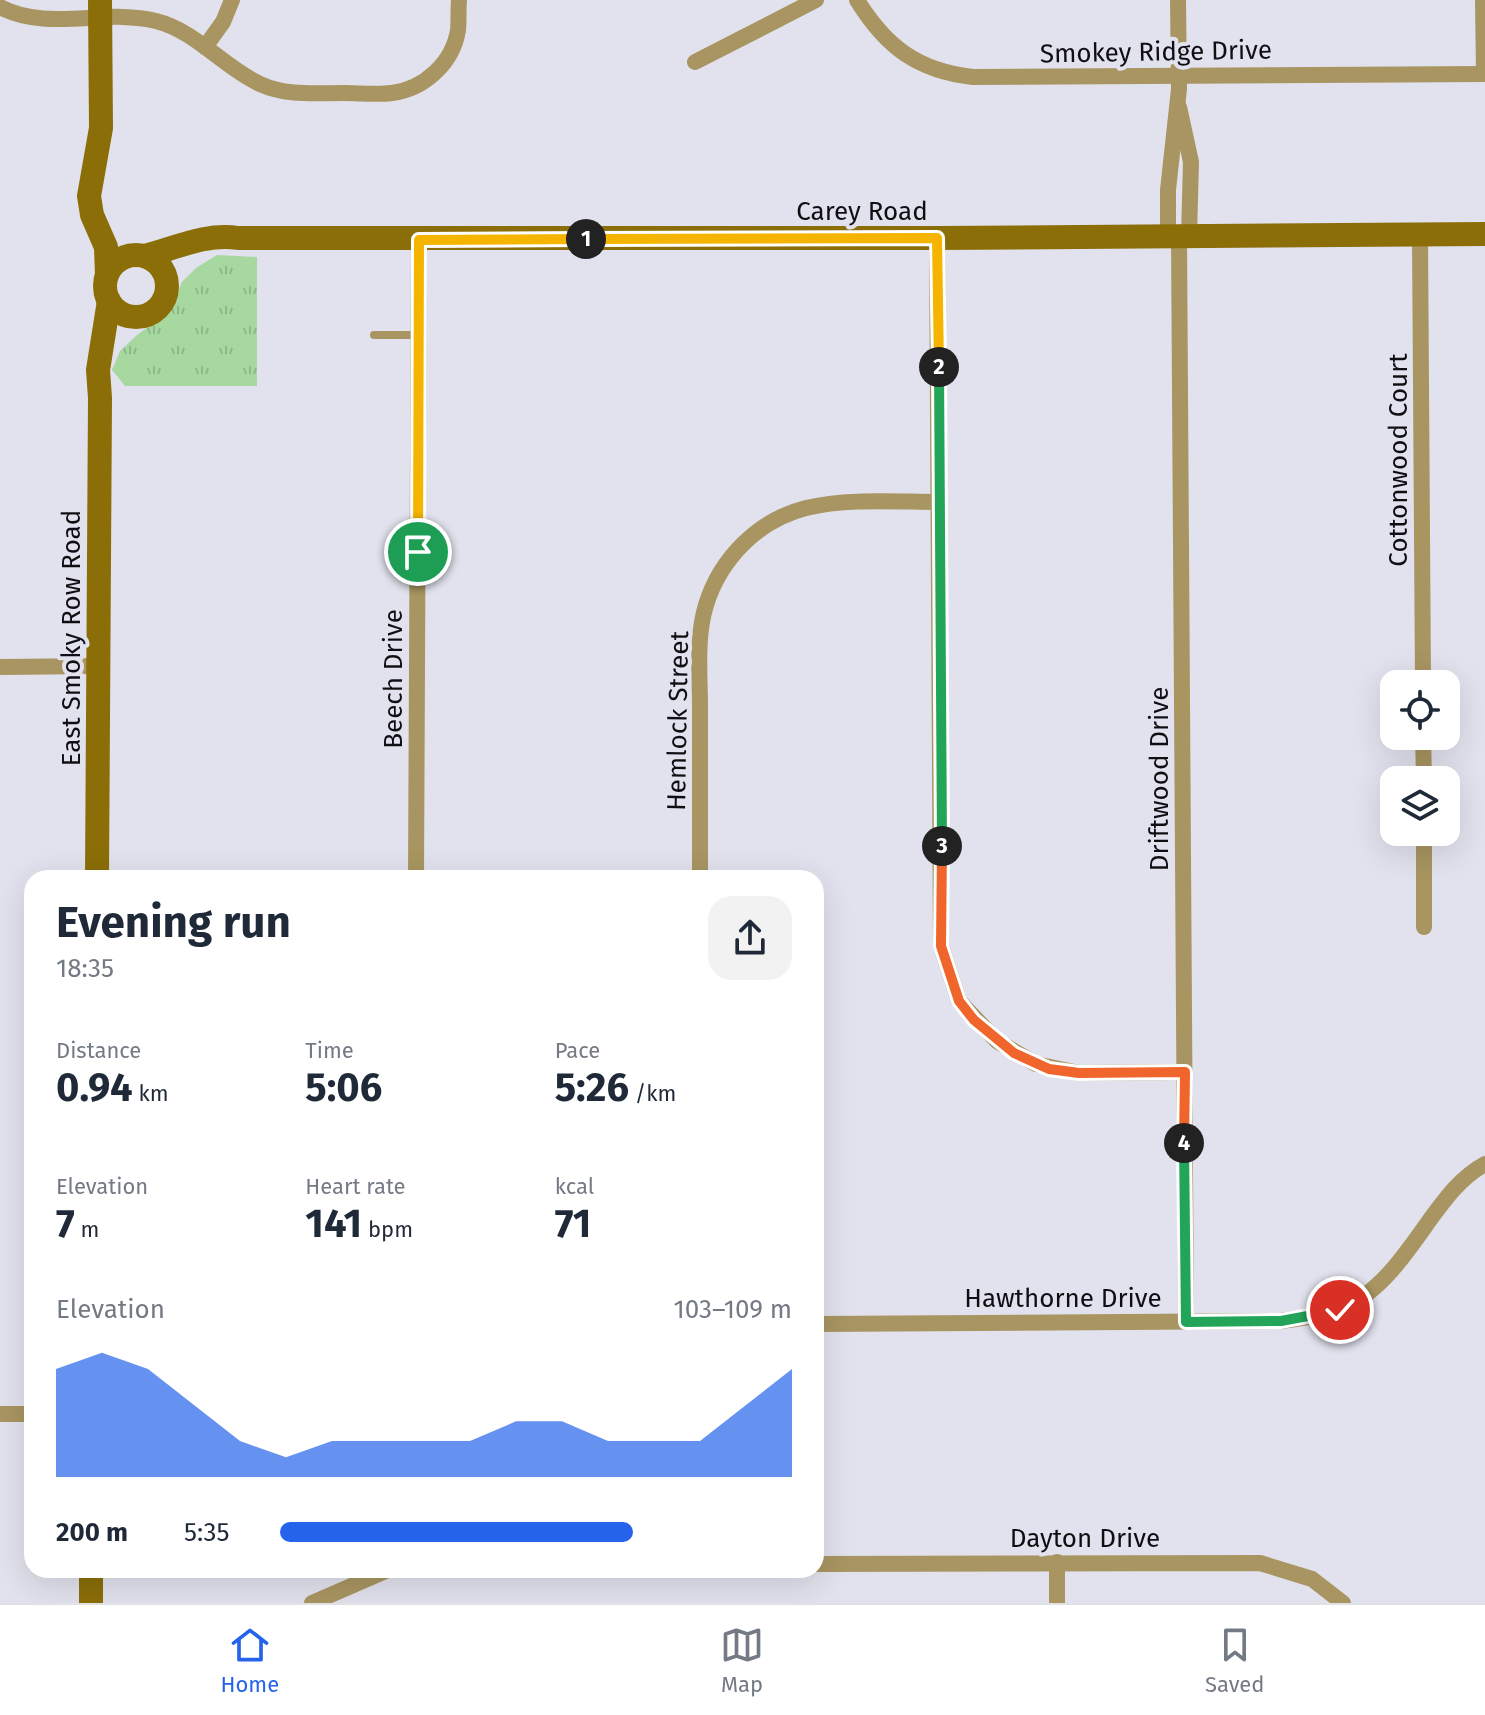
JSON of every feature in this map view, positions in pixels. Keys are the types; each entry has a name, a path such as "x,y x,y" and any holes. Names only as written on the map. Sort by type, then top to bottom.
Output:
{"street":[{"path":"205,47 223,22 232,0"},
{"path":"0,7 26,17 100,9 165,23 257,83 275,90 392,93 428,79 441,67 456,39 459,0"},
{"path":"695,62 816,0"},
{"name":"Smokey Ridge Drive","path":"857,0 870,20 897,49 947,74 973,77 1484,74"},
{"path":"1178,0 1179,75"},
{"path":"1483,0 1484,74"},
{"path":"100,9 100,140 105,168 105,198 117,232 141,256 153,260 165,273 167,282 158,306 144,317 128,316 114,308 105,288 106,247 92,215 89,196 100,140"},
{"name":"Driftwood Drive","path":"1179,75 1177,101 1191,162 1179,236 1186,1322"},
{"name":"Carey Road","path":"141,256 212,236 419,240 1485,234"},
{"name":"Cottonwood Court","path":"1420,235 1423,670"},
{"name":"Carey Road","path":"158,306 179,270 192,258 238,238"},
{"path":"937,238 941,946 959,1001 997,1041 1014,1053 1049,1069 1079,1073 1185,1072"},
{"name":"Beech Drive","path":"416,870 419,240"},
{"path":"107,275 116,263 141,256"},
{"name":"East Smoky Row Road","path":"97,870 98,370 109,301"},
{"name":"East Smoky Row Road","path":"100,398 117,345 158,306"},
{"name":"Hemlock Street","path":"700,870 700,653 705,608 717,576 737,550 765,525 804,508 837,503 939,502"},
{"path":"0,667 99,666"},
{"path":"1424,846 1424,927"},
{"name":"Hawthorne Drive","path":"824,1324 1281,1321 1340,1310 1367,1293 1387,1275 1459,1183 1485,1164"},
{"path":"0,1414 24,1414"},
{"path":"1057,1562 1057,1603"},
{"name":"Dayton Drive","path":"824,1564 1260,1563 1288,1569 1312,1579 1343,1603"},
{"path":"91,1578 91,1603"},
{"path":"312,1603 370,1578"}],"lane":[{"path":"374,335 419,335"}],"green space":[{"path":"217,255 257,257 257,386 125,386 112,370 120,351 169,312 182,282 196,268"}],"route":[{"path":"418,552 419,240 937,238 941,946 949,976 959,1001 974,1020 997,1041 1036,1064 1079,1073 1185,1072 1186,1322 1281,1321 1340,1310"}]}
